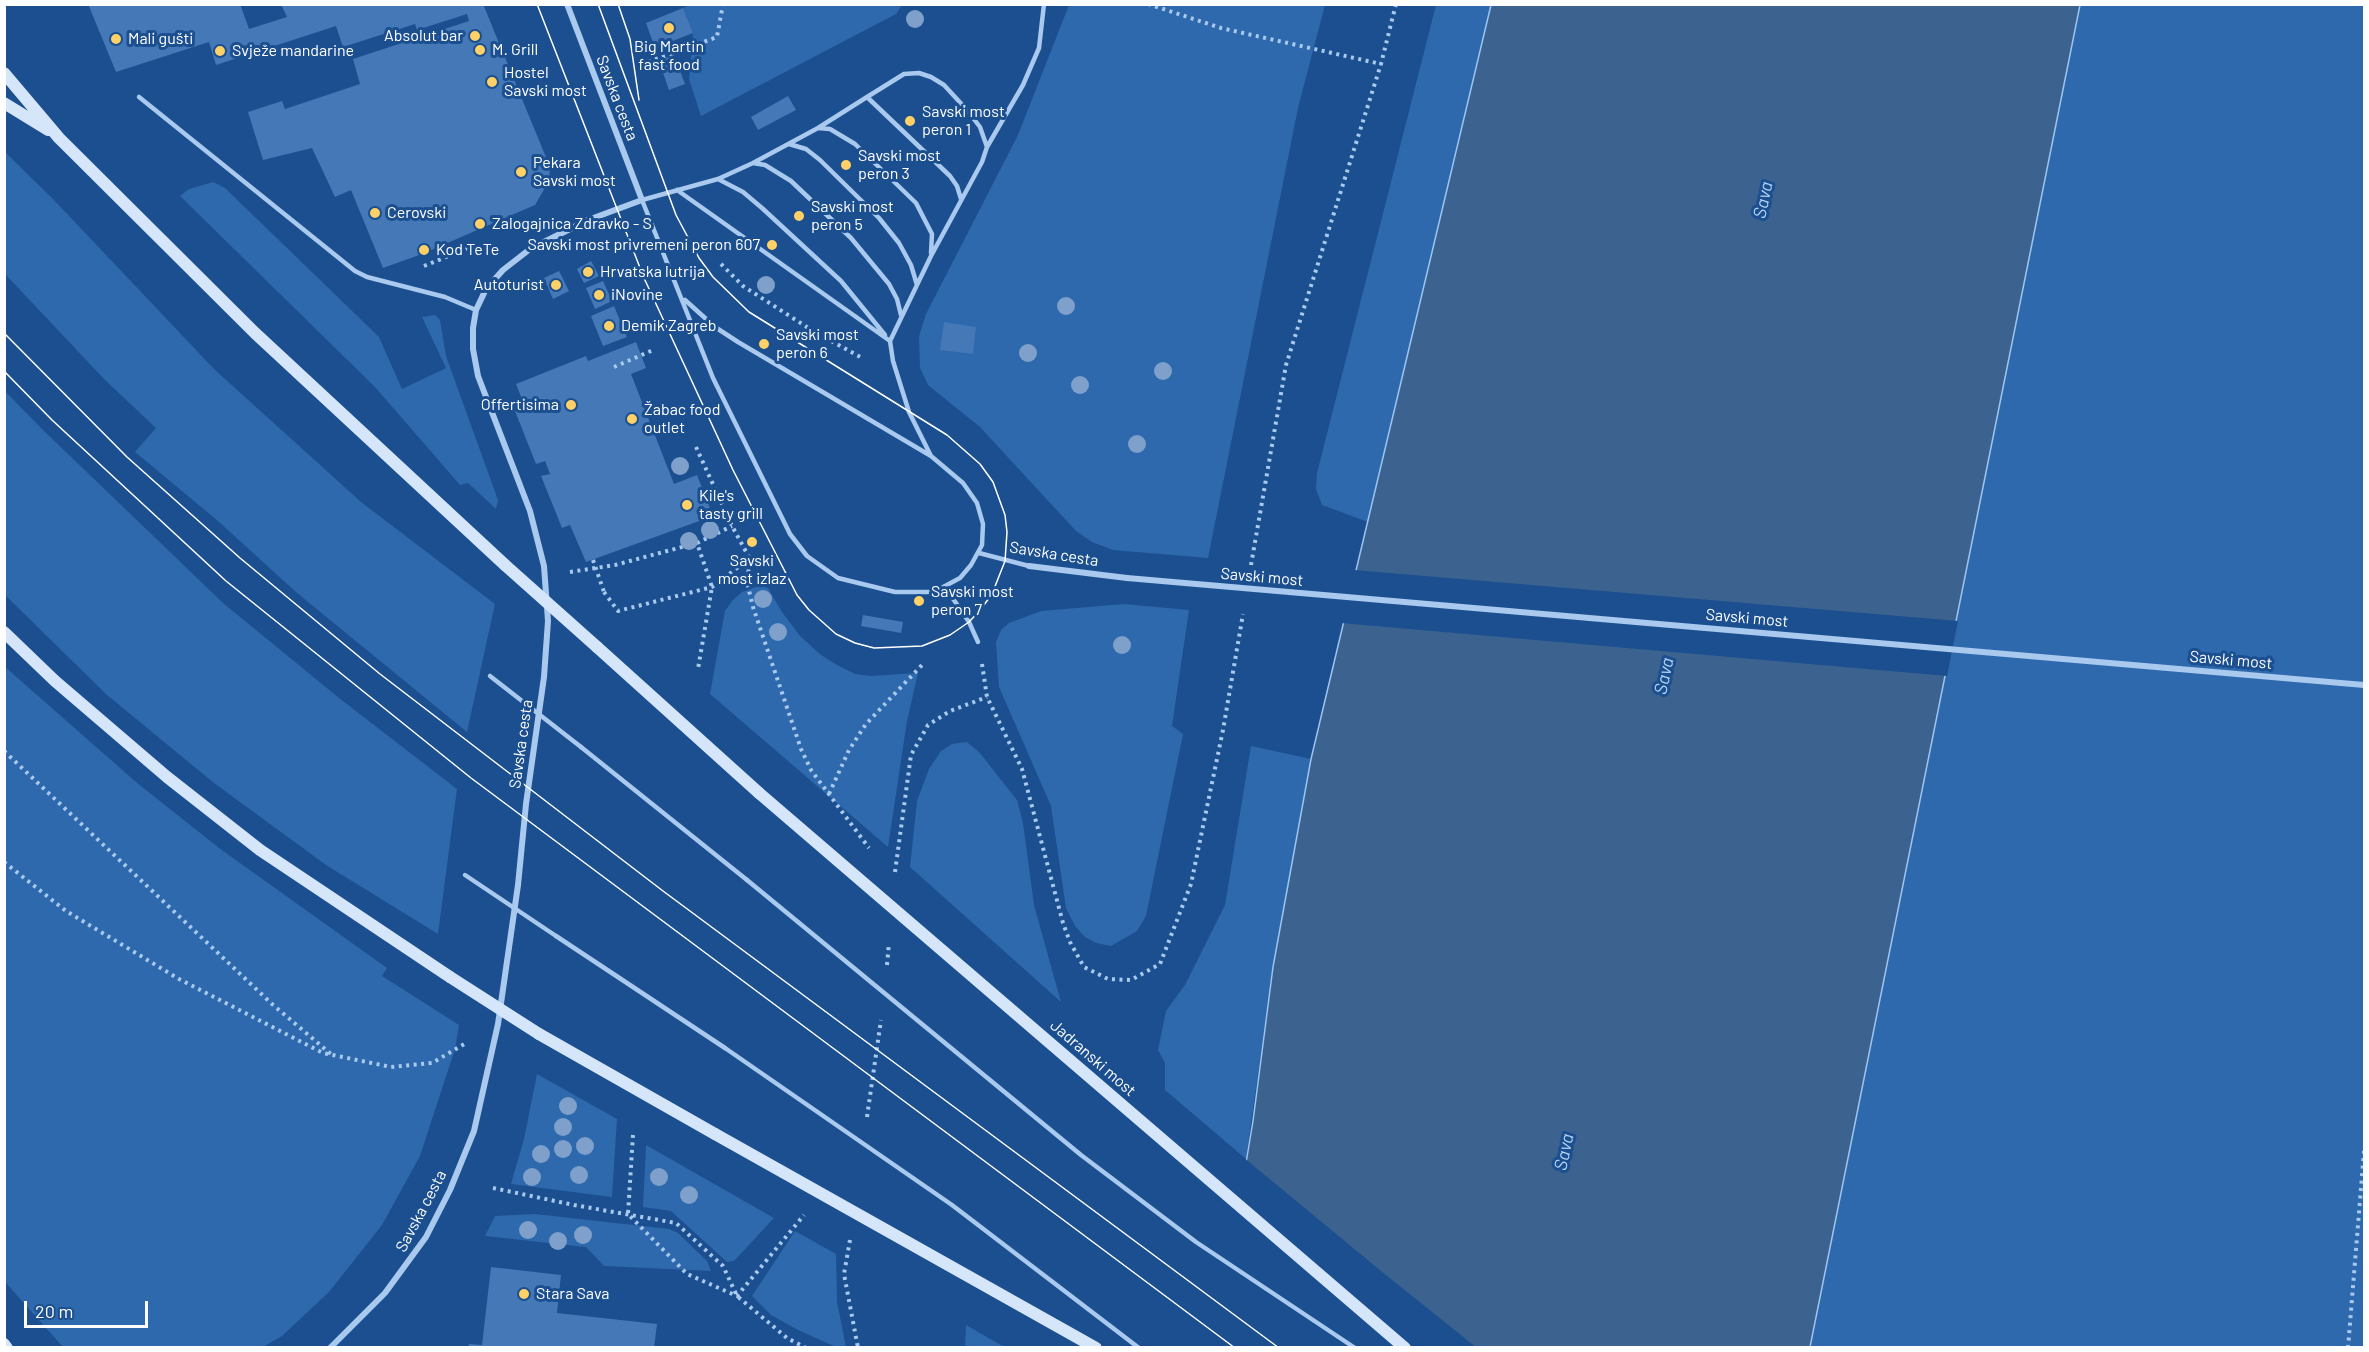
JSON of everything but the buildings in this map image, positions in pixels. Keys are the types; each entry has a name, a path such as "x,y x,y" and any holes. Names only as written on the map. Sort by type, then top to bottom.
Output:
{"main road":[{"path":"4,73 59,138"},
{"path":"4,103 59,138"},
{"name":"Jadranski most","path":"59,138 255,333 505,564 759,793 1405,1347"},
{"path":"4,632 55,681 150,762 260,850 450,977 539,1034 1096,1347"}],"street":[{"name":"Savska cesta","path":"330,1347 362,1317 406,1266 426,1237 450,1190 474,1131 498,1024 544,676 548,621 544,566 530,511 478,376 473,349 476,310 486,289 497,276 530,249 588,220 642,200 567,4"},
{"name":"Savska cesta","path":"1029,566 1126,578"},
{"name":"Savski most","path":"1126,578 2364,685"}],"lane":[{"path":"890,341 931,256 982,162 987,147 1023,85 1039,48 1044,4"},
{"path":"642,200 718,179 753,163 818,128 904,74 931,77 944,85 980,128 987,147"},
{"path":"139,96 355,271 385,282 416,288 476,310"},
{"path":"867,97 950,176 957,186 961,199"},
{"path":"818,128 830,129 855,144 916,203 932,234 931,256"},
{"path":"789,144 806,149 820,160 879,218 898,243 910,265 917,285"},
{"path":"753,163 765,165 791,181 850,238 889,284 897,299 901,315"},
{"path":"718,179 743,192 841,281 890,341"},
{"path":"677,190 890,341"},
{"name":"Savska cesta","path":"642,200 718,388 790,534 807,556 838,578 895,592 923,593 945,587 960,578 979,553 983,524 977,503 963,483 931,456 715,327 683,298"},
{"name":"Savska cesta","path":"890,341 899,382 909,412 931,456"},
{"name":"Savska cesta","path":"979,553 1029,566"},
{"path":"945,587 969,622 978,642"},
{"path":"490,676 747,880 1081,1155 1196,1242 1355,1347"},
{"path":"465,875 725,1048 952,1205 1139,1347"}],"path":[{"path":"648,62 717,37 723,4"},
{"path":"1148,4 1221,28 1381,64"},
{"path":"1251,565 1286,365 1381,64 1396,4"},
{"path":"385,282 473,246"},
{"path":"721,264 743,286 813,332 864,359"},
{"path":"614,367 653,350"},
{"path":"696,447 732,526 750,559 747,582 753,608 801,749 811,770 875,856"},
{"path":"568,572 615,565 697,543 732,526"},
{"path":"697,543 712,587 698,669"},
{"path":"593,560 604,592 618,610 712,587 750,559"},
{"path":"978,642 987,697 1022,769 1070,942 1084,967 1108,979 1131,980 1160,964 1191,884 1243,613"},
{"path":"829,794 849,750 866,724 922,665"},
{"path":"4,751 272,1004 332,1055"},
{"path":"4,862 66,911 179,979 323,1053 401,1066 432,1063 466,1043"},
{"path":"633,1135 628,1214 687,1275 737,1296 787,1338 806,1347"},
{"path":"2348,1347 2364,1151"},
{"path":"493,1188 676,1223 723,1266 737,1296"},
{"path":"737,1296 811,1206"}],"shaded area":[{"path":"692,4 902,5 896,14 701,116 689,79 693,33 683,8"},
{"path":"1069,5 1325,5 1298,108 1208,558 1113,550 1092,542 1076,531 980,427 928,385 920,368 919,336 926,314 1018,135"},
{"path":"1436,5 1491,5 1368,522 1322,505 1316,489 1317,473"},
{"path":"2080,5 2364,5 2364,1347 1810,1348"},
{"path":"4,151 53,199 214,369 361,502 495,604 467,732 297,593 218,521 135,452 156,428 105,380 5,274"},
{"path":"213,182 225,188 379,337 402,389 446,368 422,317 435,315 440,320 446,356 498,500 496,509 468,483 460,485 375,387 180,196 189,189"},
{"path":"4,390 223,603 339,698 457,789 438,934 326,865 214,783 107,695 5,595"},
{"path":"759,586 768,588 800,636 821,655 837,665 855,674 870,676 918,673 907,721 888,847 710,694 725,611 742,592"},
{"path":"1124,604 1189,610 1172,726 1183,734 1146,916 1137,931 1111,946 1096,943 1085,937 1075,926 1066,908 1051,806 999,687 996,642 1001,630 1009,623 1041,611"},
{"path":"4,666 136,782 219,848 387,968 382,976 459,1025 455,1049 420,1156 382,1225 329,1292 282,1336 263,1347 63,1347 5,1282"},
{"path":"967,742 979,752 1017,800 1023,823 1034,905 1061,1002 910,867 917,801 929,769 941,751 952,744"},
{"path":"1251,746 1311,759 1273,967 1246,1159 1165,1090 1165,1063 1158,1050 1166,1011 1185,985 1225,905"},
{"path":"537,1074 617,1119 612,1197 511,1184 524,1139"},
{"path":"646,1145 774,1218 734,1261 727,1262 671,1211 643,1207"},
{"path":"535,1214 669,1229 678,1233 707,1261 711,1271 604,1266 586,1247 485,1236 495,1216"},
{"path":"795,1231 836,1254 837,1302 846,1347 836,1347 798,1330 771,1315 752,1296"},
{"path":"966,1325 997,1343 1005,1347 965,1347"}],"water":[{"name":"Sava","path":"1491,5 2080,5 1810,1347 1215,1348 1253,1121 1273,967 1311,759"}],"pier":[{"path":"1354,570 1958,621 1947,676 1341,623"},
{"path":"1243,1157 1381,1271 1477,1348 1212,1348"}],"tram line":[{"path":"537,4 644,278 733,470 797,595 809,610 836,634 855,643 874,648 922,646 950,635 969,622 981,609 992,594 1005,561 1007,532 1005,515 993,482 980,464 947,435 749,312 713,277 699,258 676,215 598,4"},
{"path":"618,4 630,39 639,100"},
{"path":"4,333 127,457 240,558 380,674 663,891 1279,1348"},
{"path":"4,371 52,420 226,581 471,778 1235,1348"}],"place":[{"name":"Big Martin fast food","path":"669,28"},
{"name":"Absolut bar","path":"475,36"},
{"name":"Mali gušti","path":"116,39"},
{"name":"M. Grill","path":"480,50"},
{"name":"Svježe mandarine","path":"220,51"},
{"name":"Hostel Savski most","path":"492,82"},
{"name":"Savski most peron 1","path":"910,121"},
{"name":"Savski most peron 3","path":"846,165"},
{"name":"Pekara Savski most","path":"521,172"},
{"name":"Cerovski","path":"375,213"},
{"name":"Savski most peron 5","path":"799,216"},
{"name":"Zalogajnica Zdravko - S","path":"480,224"},
{"name":"Savski most privremeni peron 607","path":"772,245"},
{"name":"Kod TeTe","path":"424,250"},
{"name":"Hrvatska lutrija","path":"588,272"},
{"name":"Autoturist","path":"556,285"},
{"name":"iNovine","path":"599,295"},
{"name":"Demik Zagreb","path":"609,326"},
{"name":"Savski most peron 6","path":"764,344"},
{"name":"Offertisima","path":"571,405"},
{"name":"Žabac food outlet","path":"632,419"},
{"name":"Kile's tasty grill","path":"687,505"},
{"name":"Savski most izlaz","path":"752,542"},
{"name":"Savski most peron 7","path":"919,601"},
{"name":"Stara Sava","path":"524,1294"}]}
